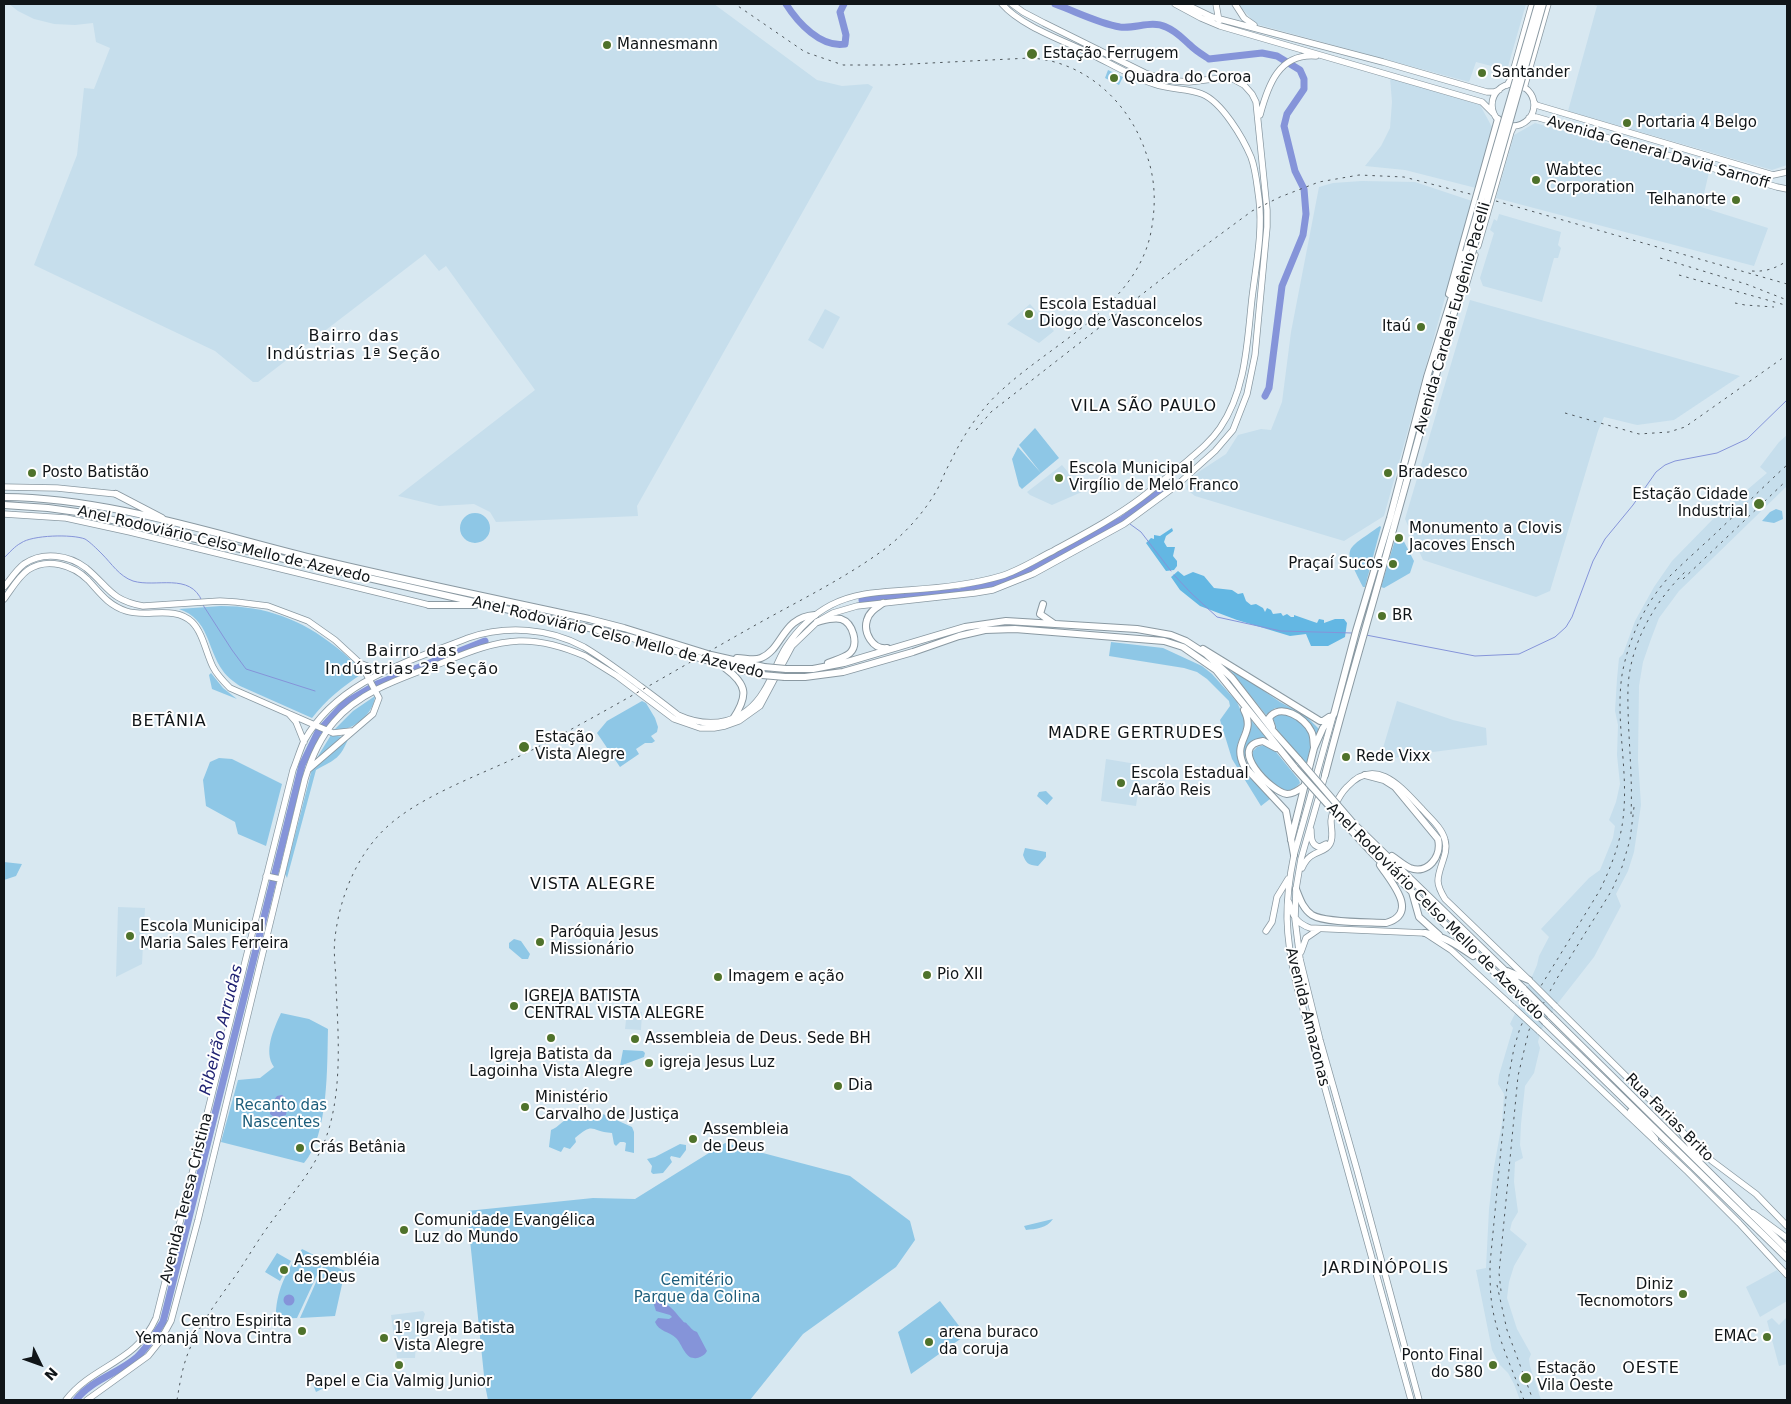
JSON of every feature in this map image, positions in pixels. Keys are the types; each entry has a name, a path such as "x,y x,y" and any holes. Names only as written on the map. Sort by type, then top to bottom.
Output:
{"highway":[{"name":"Avenida Cardeal Eugênio Pacelli","path":"1469,253 1538,4"},
{"name":"Avenida Cardeal Eugênio Pacelli","path":"1356,631 1543,4"},
{"path":"1444,333 1450,287 1498,119"},
{"path":"1444,333 1465,289"},
{"name":"Avenida Cardeal Eugênio Pacelli","path":"1364,633 1444,333"},
{"path":"116,494 170,522"},
{"name":"Anel Rodoviário Celso Mello de Azevedo","path":"4,497 80,504 170,522 312,558 606,624 711,655 764,667 813,669 844,663 965,628 1006,622 1137,629 1171,635 1186,641 1206,654 1232,678 1374,855 1787,1258"},
{"name":"Anel Rodoviário Celso Mello de Azevedo","path":"4,505 78,512 629,637 722,666 762,675 805,677 843,672 913,652 959,636 986,630 1015,629 1164,641 1183,647 1202,659 1227,682 1236,696 1293,765 1351,825 1376,845 1787,1249"},
{"path":"883,603 872,610 866,621 871,640 880,649 903,646"},
{"path":"429,604 488,605"},
{"path":"1044,604 1040,614 1057,624"},
{"path":"711,655 753,659 762,658 793,623 804,615 815,614"},
{"path":"813,669 848,655 854,644 852,630 845,621 833,618 817,622"},
{"name":"Avenida Amazonas","path":"1325,775 1357,642 1356,631"},
{"name":"Avenida Amazonas","path":"1334,714 1357,642 1364,633"},
{"path":"1186,641 1209,651 1256,683 1320,721 1334,714"},
{"path":"722,666 739,680 744,690 744,698 733,719"},
{"path":"1236,696 1246,712 1249,724 1240,750 1241,760 1244,766 1286,810 1294,855"},
{"path":"1274,732 1270,721 1271,715 1280,710 1290,713 1303,721 1310,729 1314,748"},
{"path":"1291,840 1314,748 1323,728 1334,714"},
{"path":"1293,765 1272,745 1263,741 1255,744 1249,751 1250,762 1272,787 1288,794 1304,786"},
{"path":"1365,775 1387,781 1395,787 1435,834 1438,839 1439,849 1434,862 1425,868 1418,869 1407,867 1376,845"},
{"path":"1296,889 1307,911 1321,919 1386,923 1392,921 1402,911 1402,902 1374,855"},
{"path":"1411,891 1420,916 1439,935"},
{"path":"1425,933 1439,935 1448,939 1486,965"},
{"path":"1504,970 1530,981"},
{"path":"1619,1094 1655,1140"},
{"path":"1681,1130 1708,1170"}],"main road":[{"name":"Avenida Teresa Cristina","path":"66,1400 82,1383 125,1356 144,1339 156,1318 293,770 304,742 315,726 328,710 350,690 383,672 484,633 518,630 554,635 584,647 606,661 678,715 699,723 720,723 733,719 748,709 759,698 766,688 786,646 815,614 854,595 991,584 1098,526 1140,499 1204,447 1220,428 1238,391 1243,371 1260,222 1252,159 1233,125 1219,107 1204,95 1168,88 1143,80 1023,22 1002,4"},
{"name":"Avenida Teresa Cristina","path":"87,1400 148,1356 160,1341 171,1321 193,1239 278,879 305,780 315,752 326,731 346,710 375,690 444,662 492,645 519,641 536,642 569,649 585,656 617,676 674,719 700,728 725,726 739,721 760,706 792,646 817,622 844,609 944,597 1033,574 1124,524 1154,503 1215,451 1233,430 1249,388 1255,358 1267,210 1259,119 1256,102 1252,94 1244,85 1233,79 1221,78 1189,82 1166,80 1145,73 1023,12 1012,4"},
{"path":"1175,4 1220,26 1482,102 1498,119 1508,125 1514,126 1525,122 1534,108 1532,96 1524,88 1513,84 1499,90 1487,92 1258,28 1219,19 1187,5"},
{"path":"1187,5 1198,4"},
{"path":"1216,4 1220,26"},
{"path":"1235,4 1244,18 1258,28"},
{"path":"1507,85 1511,79 1532,4"},
{"path":"1524,88 1548,4"},
{"path":"1259,119 1265,97 1277,72 1292,60 1301,56 1328,56"},
{"path":"1493,113 1493,101 1499,90"},
{"name":"Avenida General David Sarnoff","path":"1534,102 1539,106 1773,175 1787,172"},
{"name":"Avenida General David Sarnoff","path":"1529,118 1536,117 1777,188 1787,189"},
{"name":"Avenida Cardeal Eugênio Pacelli","path":"1465,289 1514,126"},
{"path":"1612,138 1614,128"},
{"path":"1621,141 1624,131"},
{"path":"1713,168 1716,158"},
{"path":"1249,388 1247,377 1243,371 1255,358"},
{"path":"4,487 57,488 116,494"},
{"path":"4,514 66,518 429,604"},
{"path":"4,588 23,565 34,559 46,556 60,556 85,567 107,590 125,602 143,606 220,601 268,606 308,621 335,640 361,664 379,698 372,714 308,771"},
{"path":"4,600 27,571 37,566 60,564 72,569 88,580 102,597 121,609 143,614 171,613 186,617 194,623 218,674 230,688 326,731 338,734 354,730"},
{"path":"361,664 383,672"},
{"path":"288,713 296,722 304,742"},
{"name":"Avenida Amazonas","path":"1334,714 1289,878 1286,914 1288,942 1291,962 1411,1400"},
{"name":"Avenida Amazonas","path":"1325,775 1311,822 1296,889 1295,919 1300,959 1310,1002 1419,1400"},
{"path":"1300,872 1309,856 1328,847 1332,837 1331,820 1340,798 1348,786 1365,775 1380,775 1394,781 1439,828 1445,838 1446,850 1438,881 1442,893 1450,904 1530,981"},
{"path":"1311,822 1312,841 1317,847 1324,846 1332,837"},
{"path":"268,876 278,879"},
{"path":"1266,930 1272,922 1278,897 1289,878"},
{"path":"1288,892 1290,908 1295,919 1302,925 1320,928 1425,933"},
{"path":"1300,959 1301,947 1306,938 1320,928"},
{"name":"Anel Rodoviário Celso Mello de Azevedo","path":"1425,933 1450,950 1655,1140 1733,1216 1787,1275"},
{"name":"Rua Farias Brito","path":"1530,981 1712,1161 1756,1194 1787,1226"},
{"path":"1302,1001 1310,1002"},
{"path":"1749,1211 1787,1238"}],"shaded area":[{"path":"9,4 714,4 817,80 842,86 868,84 873,87 637,506 638,516 496,522 490,512 474,504 439,506 398,496 535,390 446,266 439,271 425,254 258,382 253,382 215,351 34,265 77,155 84,88 94,89 110,48 96,42 93,23 75,25 54,24 34,19"},
{"path":"1238,4 1526,4 1507,70 1476,62 1469,82 1256,24"},
{"path":"1591,4 1787,4 1787,165 1772,170 1568,111 1597,6"},
{"path":"1390,78 1480,105 1492,127 1476,188 1405,170 1365,166 1381,146 1390,128 1392,102"},
{"path":"1535,123 1709,172 1701,207 1768,228 1754,266 1496,198 1514,135"},
{"path":"1362,181 1415,182 1472,201 1384,516 1344,541 1195,496 1186,489 1190,479 1226,454 1238,435 1261,429 1271,430 1282,402 1291,332 1319,187 1333,183"},
{"path":"1499,214 1561,232 1558,245 1561,248 1558,258 1554,258 1542,302 1483,286 1480,278 1494,233 1490,230 1494,219 1497,221"},
{"path":"1470,300 1740,376 1674,420 1637,425 1604,417 1598,431 1550,591 1536,597 1423,560 1405,519"},
{"name":"Escola Estadual Diogo de Vasconcelos","path":"1030,304 1054,331 1039,343 1007,324"},
{"path":"825,309 840,317 823,349 808,340"},
{"path":"1787,435 1787,486 1679,591 1659,618 1643,662 1639,686 1638,759 1641,805 1634,852 1628,871 1616,894 1621,906 1594,957 1558,1003 1541,1030 1538,1042 1540,1048 1534,1073 1525,1086 1520,1145 1523,1158 1515,1162 1514,1182 1518,1212 1510,1230 1527,1244 1514,1266 1507,1298 1517,1329 1531,1354 1529,1359 1530,1366 1541,1400 1520,1400 1508,1373 1500,1365 1492,1350 1476,1270 1486,1268 1489,1209 1502,1123 1504,1094 1498,1084 1513,1028 1510,1024 1549,937 1541,929 1589,878 1600,870 1613,838 1615,826 1609,820 1620,784 1617,755 1618,725 1615,711 1619,658 1623,654 1635,621 1654,587 1672,561 1715,517 1767,473 1760,467 1779,442"},
{"name":"Escola Municipal Virgílio de Melo Franco","path":"1062,465 1084,491 1052,505 1027,492"},
{"path":"1172,528 1173,531 1166,536 1164,542 1167,547 1175,547 1173,556 1177,561 1177,566 1174,570 1166,571 1146,543 1151,538 1154,539 1154,535 1160,536"},
{"path":"1178,571 1184,576 1193,572 1204,576 1214,588 1232,590 1238,594 1243,593 1246,601 1251,605 1256,604 1263,608 1265,612 1267,608 1273,614 1281,613 1283,616 1287,614 1291,617 1294,617 1294,615 1317,623 1319,619 1324,620 1324,623 1335,619 1344,619 1347,623 1345,637 1328,646 1311,646 1306,634 1290,636 1237,620 1200,606 1180,590 1171,577"},
{"path":"1397,701 1453,720 1486,728 1487,745 1402,756 1385,761 1380,758"},
{"name":"Escola Estadual Aarão Reis","path":"1106,759 1142,765 1136,806 1101,801"},
{"name":"Escola Municipal Maria Sales Ferreira","path":"118,907 145,908 142,964 116,977"},
{"path":"627,1011 642,1012 641,1030 625,1029"},
{"path":"282,1095 287,1101 286,1115 275,1118 270,1114 271,1104 277,1096"},
{"path":"1777,1270 1787,1280 1787,1301 1760,1317 1746,1287"},
{"path":"289,1294 295,1300 289,1306 283,1300"},
{"path":"658,1300 669,1306 697,1332 707,1351 705,1354 697,1358 688,1356 676,1338 657,1325 655,1322 658,1318 669,1319 672,1317 656,1311 654,1305 655,1301"},
{"path":"423,1311 425,1314 416,1344 415,1358 397,1358 391,1315"},
{"path":"1787,1317 1787,1364 1779,1366 1767,1321 1772,1318 1779,1325"}],"green space":[{"name":"Quadra do Coroa","path":"1108,70 1123,77 1119,85 1105,78"},
{"path":"1035,428 1059,458 1041,473 1019,445"},
{"path":"1018,447 1041,473 1022,489 1019,486 1012,459"},
{"path":"1776,509 1782,511 1783,519 1774,523 1762,521 1770,512"},
{"path":"475,513 485,518 490,528 485,538 475,543 465,538 460,528 465,518"},
{"path":"1380,526 1365,587 1363,587 1352,564 1350,551 1359,541"},
{"path":"1399,532 1414,561 1410,573 1384,588 1381,587 1397,533"},
{"path":"221,606 253,608 296,622 323,637 336,647 354,663 362,674 335,694 312,718 240,686 223,671 197,620 179,609"},
{"path":"1111,642 1163,648 1202,666 1212,674 1237,702 1244,718 1245,725 1238,743 1237,756 1242,768 1270,799 1261,806 1232,759 1220,720 1230,706 1229,701 1207,679 1197,672 1184,668 1109,656"},
{"path":"1232,669 1280,702 1306,716 1319,729 1316,737 1311,725 1295,712 1275,708 1266,715 1231,671"},
{"path":"211,673 223,688 237,699 212,689 209,675"},
{"path":"375,696 371,709 361,721 348,728 334,730 353,711"},
{"path":"642,701 646,703 658,727 657,732 651,736 655,741 645,743 636,749 639,754 620,767 597,733 607,721"},
{"path":"1278,714 1296,718 1303,723 1307,730 1310,746 1306,764 1277,730 1273,718"},
{"path":"1251,720 1268,740 1253,742 1247,747 1246,763 1243,751 1250,732"},
{"path":"331,735 344,737 315,761"},
{"path":"349,737 337,758 316,770 287,878 285,874 312,769"},
{"path":"1264,745 1276,752 1299,780 1300,783 1294,789 1281,789 1268,779 1253,762 1253,751 1257,747"},
{"path":"219,758 232,759 282,784 266,846 238,834 235,822 206,806 203,780 210,762"},
{"path":"1046,791 1053,798 1047,805 1037,796 1039,792"},
{"path":"1025,848 1046,852 1046,857 1038,866 1030,864 1026,862 1023,855"},
{"path":"4,862 22,864 16,876 4,880"},
{"path":"514,939 521,941 530,954 528,959 522,959 509,948 509,943"},
{"name":"Recanto das Nascentes","path":"281,1013 309,1019 328,1029 327,1079 322,1118 312,1151 304,1163 221,1142 238,1080 260,1078 274,1067 269,1054 273,1033"},
{"path":"623,1050 643,1051 645,1053 644,1057 620,1066"},
{"path":"596,1111 632,1127 634,1132 634,1153 625,1151 626,1143 624,1142 620,1142 616,1146 612,1133 593,1129 586,1130 575,1138 576,1142 570,1149 564,1147 561,1152 549,1147 551,1130 570,1117 585,1120"},
{"name":"Cemitério Parque da Colina","path":"725,1143 850,1176 910,1221 915,1240 896,1267 803,1334 750,1400 488,1400 467,1211 593,1198 635,1199"},
{"path":"680,1144 686,1145 686,1150 680,1158 671,1156 672,1162 663,1173 653,1174 651,1172 652,1166 647,1159"},
{"path":"1053,1219 1048,1224 1037,1228 1026,1230 1024,1226"},
{"path":"302,1249 324,1260 297,1318 276,1319 276,1309 283,1282 291,1265"},
{"path":"277,1253 291,1261 280,1281 265,1272"},
{"path":"325,1262 345,1271 335,1316 300,1318"},
{"name":"arena buraco da coruja","path":"940,1301 966,1335 911,1374 898,1332"},
{"path":"323,1380 326,1387 316,1392 312,1382"}],"waterway":[{"name":"Ribeirão Arrudas","path":"786,4 811,33 827,42 845,44 846,35 840,12 844,4"},
{"name":"Ribeirão Arrudas","path":"1055,4 1120,27 1149,24 1166,27 1209,59 1262,53 1277,56 1300,70 1304,79 1304,89 1287,114 1284,126 1295,171 1304,189 1306,214 1303,235 1282,286 1269,388 1265,396"},
{"path":"1366,635 1475,656 1519,654 1555,637 1566,627 1572,617 1593,561 1605,539 1633,505 1656,472 1665,465 1675,461 1717,453 1747,439 1787,400"},
{"name":"Ribeirão Arrudas","path":"862,600 960,592 999,583 1033,569 1123,519 1169,485"},
{"path":"1130,524 1141,532 1171,571"},
{"path":"4,558 26,540 52,536 79,537 91,544 128,579 142,583 181,584 197,592 202,601"},
{"path":"1174,575 1217,617 1281,631 1352,633"},
{"path":"203,605 246,669 315,691"},
{"name":"Ribeirão Arrudas","path":"76,1400 89,1387 137,1357 148,1345 163,1322 302,765 318,732 345,703 377,684 485,641"}],"railway":[{"path":"177,1400 186,1359 200,1327 263,1234 303,1180 319,1155 325,1141 334,1108 338,1073 334,950 337,924 344,897 354,871 378,836 392,822 429,798 532,750 586,721 832,583 882,551 898,538 927,506 961,442 973,422 988,404 1025,370 1094,318 1132,277 1145,253 1152,226 1154,207 1154,189 1149,162 1138,134 1128,117 1102,87 1086,76 1069,67 1050,61 1030,58 891,65 843,65 805,52 735,4"},
{"path":"976,430 991,412 1195,253 1252,211 1280,197 1319,182 1359,175 1404,177 1474,195"},
{"path":"1496,201 1787,284"},
{"path":"1660,258 1746,284 1787,300"},
{"path":"1752,271 1771,269 1787,261"},
{"path":"1679,275 1785,305"},
{"path":"1735,303 1774,307"},
{"path":"1565,413 1639,434 1669,432 1685,427 1787,355"},
{"path":"1524,1400 1499,1334 1492,1305 1490,1282 1490,1264 1507,1086 1514,1048 1520,1028 1536,994 1600,890 1617,846 1622,828 1624,801 1620,693 1622,675 1633,635 1652,598 1669,577 1787,465"},
{"path":"1683,579 1787,480"},
{"path":"1631,814 1628,704 1630,671 1639,639 1646,624 1664,596 1686,571"},
{"path":"1501,1291 1499,1273 1518,1076 1529,1030 1556,980 1612,890 1622,867 1630,840 1634,807"},
{"path":"1497,1285 1507,1330 1533,1400"}],"place":[{"name":"Mannesmann","path":"607,45"},
{"name":"Estação Ferrugem","path":"1032,54"},
{"name":"Santander","path":"1482,73"},
{"name":"Quadra do Coroa","path":"1114,78"},
{"name":"Portaria 4 Belgo","path":"1627,123"},
{"name":"Wabtec Corporation","path":"1536,180"},
{"name":"Telhanorte","path":"1736,200"},
{"name":"Escola Estadual Diogo de Vasconcelos","path":"1029,314"},
{"name":"Itaú","path":"1421,327"},
{"name":"Posto Batistão","path":"32,473"},
{"name":"Bradesco","path":"1388,473"},
{"name":"Escola Municipal Virgílio de Melo Franco","path":"1059,478"},
{"name":"Estação Cidade Industrial","path":"1759,504"},
{"name":"Monumento a Clovis Jacoves Ensch","path":"1399,538"},
{"name":"Praçaí Sucos","path":"1393,564"},
{"name":"BR","path":"1382,616"},
{"name":"Estação Vista Alegre","path":"524,747"},
{"name":"Rede Vixx","path":"1346,757"},
{"name":"Escola Estadual Aarão Reis","path":"1121,783"},
{"name":"Escola Municipal Maria Sales Ferreira","path":"130,936"},
{"name":"Paróquia Jesus Missionário","path":"540,942"},
{"name":"Pio XII","path":"927,975"},
{"name":"Imagem e ação","path":"718,977"},
{"name":"IGREJA BATISTA CENTRAL VISTA ALEGRE","path":"514,1006"},
{"name":"Igreja Batista da Lagoinha Vista Alegre","path":"551,1038"},
{"name":"Assembleia de Deus. Sede BH","path":"635,1039"},
{"name":"igreja Jesus Luz","path":"649,1063"},
{"name":"Dia","path":"838,1086"},
{"name":"Ministério Carvalho de Justiça","path":"525,1107"},
{"name":"Assembleia de Deus","path":"693,1139"},
{"name":"Crás Betânia","path":"300,1148"},
{"name":"Comunidade Evangélica Luz do Mundo","path":"404,1230"},
{"name":"Assembléia de Deus","path":"284,1270"},
{"name":"Diniz Tecnomotors","path":"1683,1294"},
{"name":"Centro Espirita Yemanjá Nova Cintra","path":"302,1331"},
{"name":"EMAC","path":"1767,1337"},
{"name":"1º Igreja Batista Vista Alegre","path":"384,1338"},
{"name":"arena buraco da coruja","path":"929,1342"},
{"name":"Papel e Cia Valmig Junior","path":"399,1365"},
{"name":"Ponto Final do S80","path":"1493,1365"},
{"name":"Estação Vila Oeste","path":"1526,1378"}],"district":[{"name":"Bairro das Indústrias 1ª Seção","path":"354,346"},
{"name":"VILA SÃO PAULO","path":"1144,407"},
{"name":"Bairro das Indústrias 2ª Seção","path":"412,661"},
{"name":"BETÂNIA","path":"169,722"},
{"name":"MADRE GERTRUDES","path":"1136,734"},
{"name":"VISTA ALEGRE","path":"593,885"},
{"name":"JARDINÓPOLIS","path":"1386,1269"},
{"name":"OESTE","path":"1651,1369"}]}
